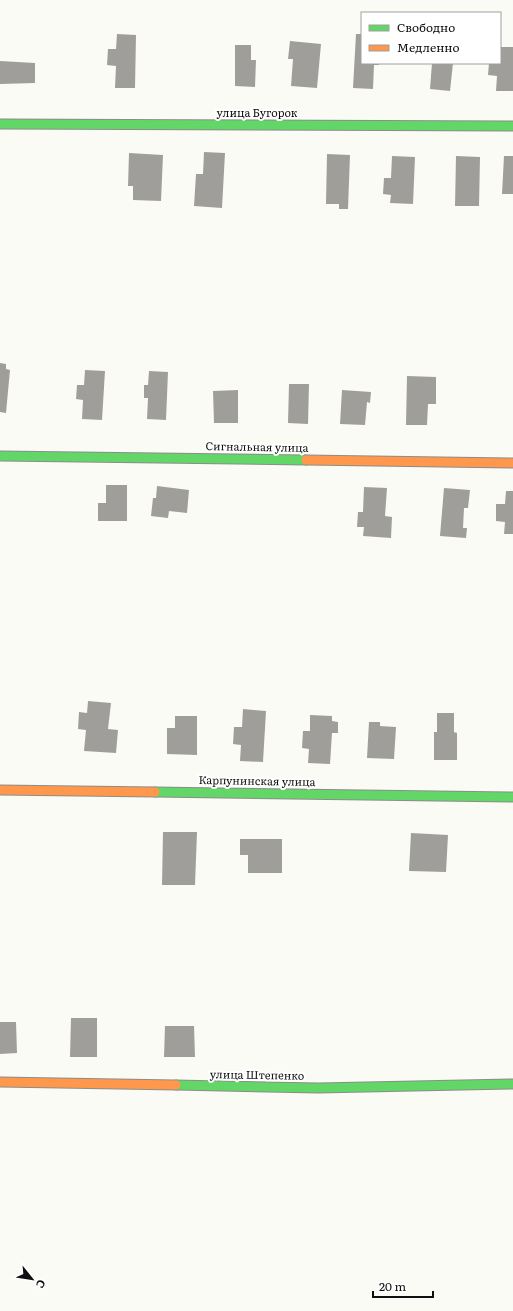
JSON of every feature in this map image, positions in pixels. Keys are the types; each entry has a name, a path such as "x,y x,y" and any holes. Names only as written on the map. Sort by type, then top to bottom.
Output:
{"street":[{"name":"улица Бугорок","path":"0,124 513,126"},
{"name":"Сигнальная улица","path":"0,456 513,463"},
{"name":"Карпунинская улица","path":"0,790 513,797"},
{"name":"улица Штепенко","path":"0,1082 318,1088 513,1084"}],"building":[{"path":"117,34 136,35 135,88 115,88 116,66 107,65 108,49 116,49"},
{"path":"356,34 361,34 361,64 379,65 374,65 373,89 353,88"},
{"path":"290,41 321,44 317,88 291,86 293,59 288,59"},
{"path":"235,45 251,45 251,60 256,60 255,87 235,86"},
{"path":"501,47 513,47 513,91 496,91 497,76 488,75 489,64 501,64"},
{"path":"0,61 35,63 35,83 0,84"},
{"path":"432,64 453,64 450,91 430,89"},
{"path":"204,152 225,153 222,208 194,206 196,174 203,174"},
{"path":"129,153 163,155 161,201 133,200 133,186 128,186"},
{"path":"327,154 350,155 348,209 339,209 339,204 326,204"},
{"path":"392,156 415,157 413,204 390,203 391,195 383,194 384,178 391,178"},
{"path":"456,156 480,157 479,206 455,206"},
{"path":"504,156 513,156 513,194 502,194"},
{"path":"0,363 6,364 6,369 10,370 6,413 0,412"},
{"path":"85,370 105,371 102,420 82,419 83,400 76,399 77,385 84,385"},
{"path":"149,371 168,372 166,420 147,419 148,398 144,398 144,385 148,385"},
{"path":"407,376 436,377 436,404 428,404 427,425 406,425"},
{"path":"289,384 309,384 308,424 288,423"},
{"path":"238,390 238,423 214,423 213,391"},
{"path":"342,390 371,392 370,403 367,402 365,425 340,424"},
{"path":"106,485 127,485 127,521 98,521 98,503 106,503"},
{"path":"157,486 189,490 187,513 169,511 168,518 151,516 153,498 156,498"},
{"path":"364,487 387,488 385,516 392,517 391,538 363,536 364,527 357,527 358,512 363,512"},
{"path":"444,488 470,490 468,508 464,508 463,528 467,528 466,538 440,536"},
{"path":"506,491 513,491 513,534 504,534 505,522 496,521 496,504 505,504"},
{"path":"88,701 111,703 108,729 118,730 116,753 84,751 86,730 78,729 79,712 87,713"},
{"path":"243,709 266,711 263,762 240,761 241,745 233,744 234,727 242,727"},
{"path":"437,713 454,713 454,732 457,733 457,760 434,760 434,732 437,732"},
{"path":"310,715 332,716 332,721 338,722 338,733 332,733 330,764 308,763 309,749 302,748 303,731 310,731"},
{"path":"175,716 197,716 197,755 167,754 167,728 175,728"},
{"path":"369,722 380,722 380,726 396,727 394,759 367,758"},
{"path":"163,832 197,832 195,885 162,885"},
{"path":"411,833 448,835 446,872 409,871"},
{"path":"240,839 282,839 282,873 248,873 248,855 240,855"},
{"path":"71,1018 97,1018 97,1057 70,1057"},
{"path":"0,1022 16,1022 17,1053 0,1054"},
{"path":"165,1026 194,1026 195,1057 164,1057"}],"traffic: fast":[{"path":"0,124 513,126"},
{"path":"0,456 306,460"},
{"path":"155,792 513,797"},
{"path":"176,1085 318,1088 513,1084"}],"traffic: slow":[{"path":"306,460 513,463"},
{"path":"0,790 155,792"},
{"path":"0,1082 176,1085"}]}
